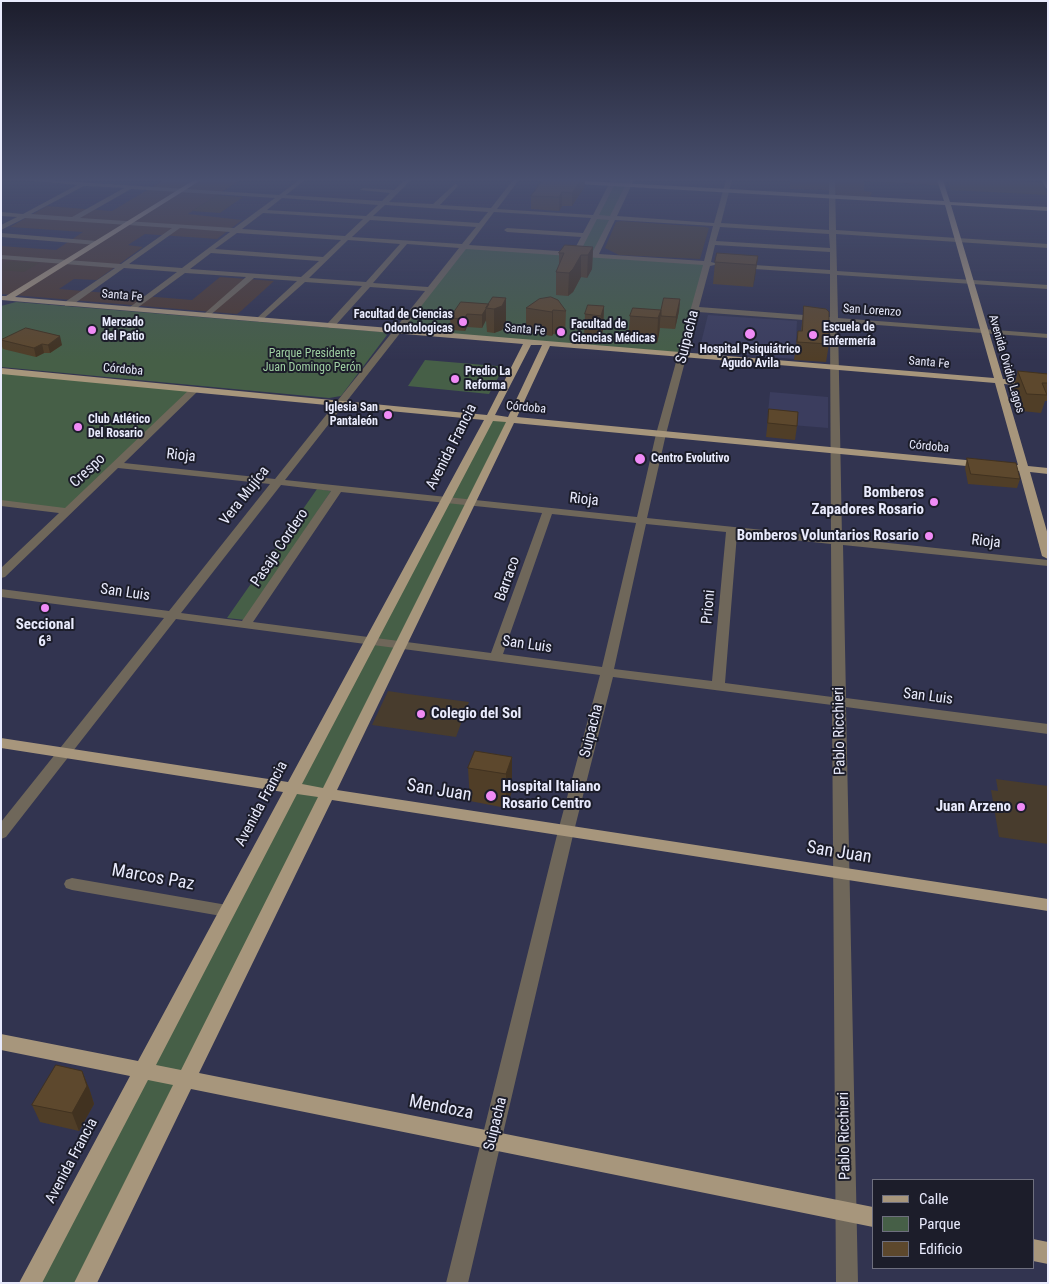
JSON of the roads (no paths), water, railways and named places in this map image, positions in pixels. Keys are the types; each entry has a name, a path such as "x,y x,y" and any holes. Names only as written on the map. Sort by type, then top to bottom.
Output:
{"main road":[{"path":"3,300 102,240"},
{"name":"Avenida Ovidio Lagos","path":"960,241 1048,556"},
{"name":"Santa Fe","path":"3,300 134,309 1048,385"},
{"name":"Avenida Francia","path":"30,1283 371,640 447,501 528,343"},
{"path":"85,1283 472,503 547,344"},
{"name":"Córdoba","path":"2,371 1048,471"},
{"name":"San Juan","path":"1,743 1048,906"},
{"name":"Mendoza","path":"1,1042 872,1218"},
{"path":"1034,1250 1048,1253"}],"street":[{"path":"60,240 97,243"},
{"path":"68,304 159,240"},
{"path":"134,309 224,240"},
{"path":"260,320 345,240"},
{"path":"360,240 1048,288"},
{"name":"Vera Mujíca","path":"1,833 468,240"},
{"path":"575,255 583,240"},
{"path":"594,256 602,240"},
{"name":"Suipacha","path":"457,1283 566,831 607,673 662,434 714,240"},
{"name":"Pablo Ricchieri","path":"833,240 847,1283"},
{"path":"945,240 1048,246"},
{"path":"330,326 406,243"},
{"path":"713,243 833,250"},
{"path":"210,251 324,259"},
{"path":"1,262 5,257 430,289"},
{"path":"208,316 252,276"},
{"name":"San Lorenzo","path":"695,309 1048,336"},
{"name":"Crespo","path":"1,574 195,389"},
{"name":"Rioja","path":"116,465 1048,564"},
{"name":"Pasaje Cordero","path":"246,624 338,488"},
{"path":"1,503 67,510"},
{"name":"Barraco","path":"496,658 548,511"},
{"name":"Prioni","path":"718,687 732,530"},
{"name":"San Luis","path":"1,593 1048,729"},
{"name":"Marcos Paz","path":"72,884 227,911"}],"place":[{"name":"Facultad de Ciencias Odontologicas","path":"463,322"},
{"name":"Mercado del Patio","path":"92,330"},
{"name":"Facultad de Ciencias Médicas","path":"561,332"},
{"name":"Hospital Psiquiátrico Agudo Avila","path":"750,334"},
{"name":"Escuela de Enfermería","path":"813,335"},
{"name":"Predio La Reforma","path":"455,379"},
{"name":"Iglesia San Pantaleón","path":"388,415"},
{"name":"Club Atlético Del Rosario","path":"78,427"},
{"name":"Centro Evolutivo","path":"640,459"},
{"name":"Bomberos Zapadores Rosario","path":"934,502"},
{"name":"Bomberos Voluntarios Rosario","path":"929,536"},
{"name":"Seccional 6ª","path":"45,608"},
{"name":"Colegio del Sol","path":"421,714"},
{"name":"Hospital Italiano Rosario Centro","path":"491,796"},
{"name":"Juan Arzeno","path":"1021,807"}],"park label":[{"name":"Parque Presidente Juan Domingo Perón","path":"312,361"}]}
